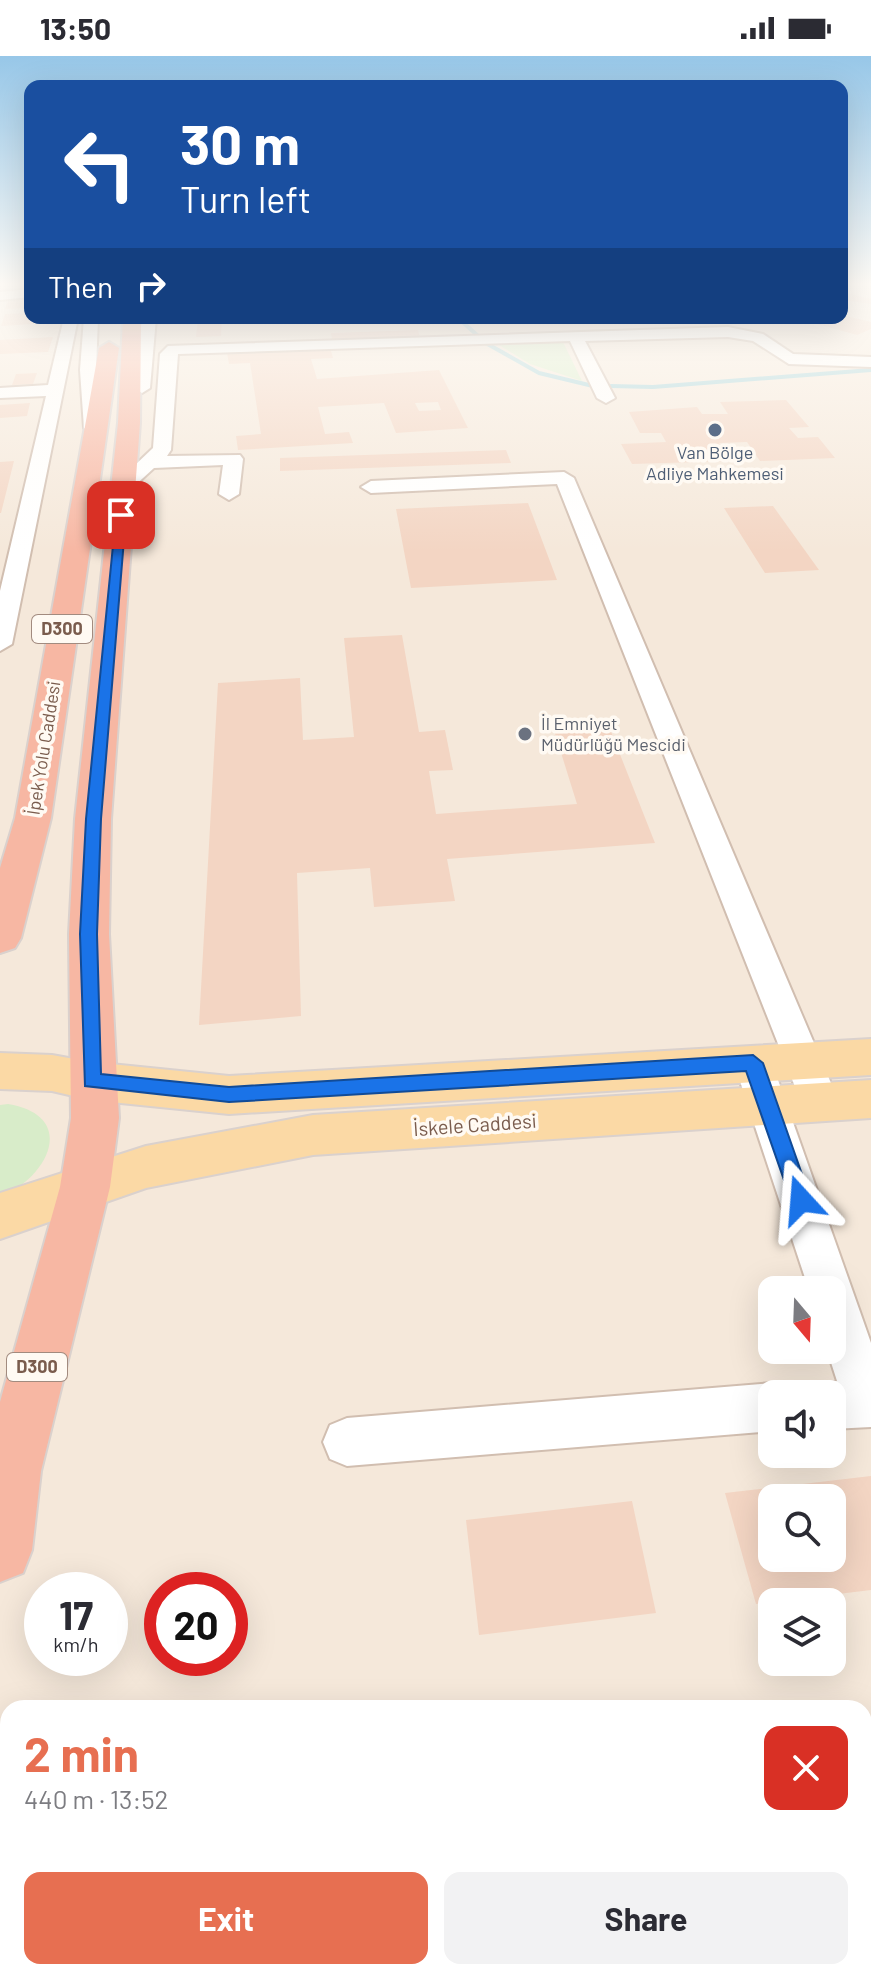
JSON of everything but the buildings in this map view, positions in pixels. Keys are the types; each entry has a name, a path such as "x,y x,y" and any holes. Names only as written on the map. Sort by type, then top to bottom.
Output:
{"highway":[{"name":"İpek Yolu Caddesi","path":"0,938 33,818 93,428 107,373"},
{"name":"D300","path":"91,1081 89,934 93,819 124,485 130,373"},
{"path":"85,1187 95,1118 91,1081"},
{"name":"D300","path":"0,1550 11,1471 85,1187"}],"main road":[{"path":"812,1081 871,1057"},
{"path":"0,1071 52,1073 91,1081 229,1095 761,1084"},
{"name":"İskele Caddesi","path":"0,1216 146,1167 313,1135 761,1084 812,1081 871,1099"}],"street":[{"path":"0,644 60,373"},
{"path":"88,373 93,428"},
{"path":"129,423 145,373"},
{"path":"124,485 162,450 167,373"},
{"path":"593,373 606,398"},
{"path":"0,393 57,390"},
{"path":"149,462 233,459 229,494"},
{"path":"371,487 564,478 812,1081"},
{"path":"761,1084 826,1276"},
{"path":"846,1356 857,1403"},
{"path":"347,1442 758,1408"}],"shaded area":[{"path":"0,373 871,373 871,1700 0,1700"}],"green space":[{"path":"557,373 578,373 582,381"},
{"path":"8,1104 30,1111 43,1121 49,1134 49,1148 31,1176 0,1197 0,1105"}],"waterway":[{"path":"539,373 593,386"},
{"path":"611,386 653,387 835,373"}],"place":[{"name":"Van Bölge Adliye Mahkemesi","path":"715,430"},
{"name":"İl Emniyet Müdürlüğü Mescidi","path":"525,734"}],"route":[{"path":"121,515 93,819 89,934 91,1081 229,1095 753,1063 801,1200"}]}
